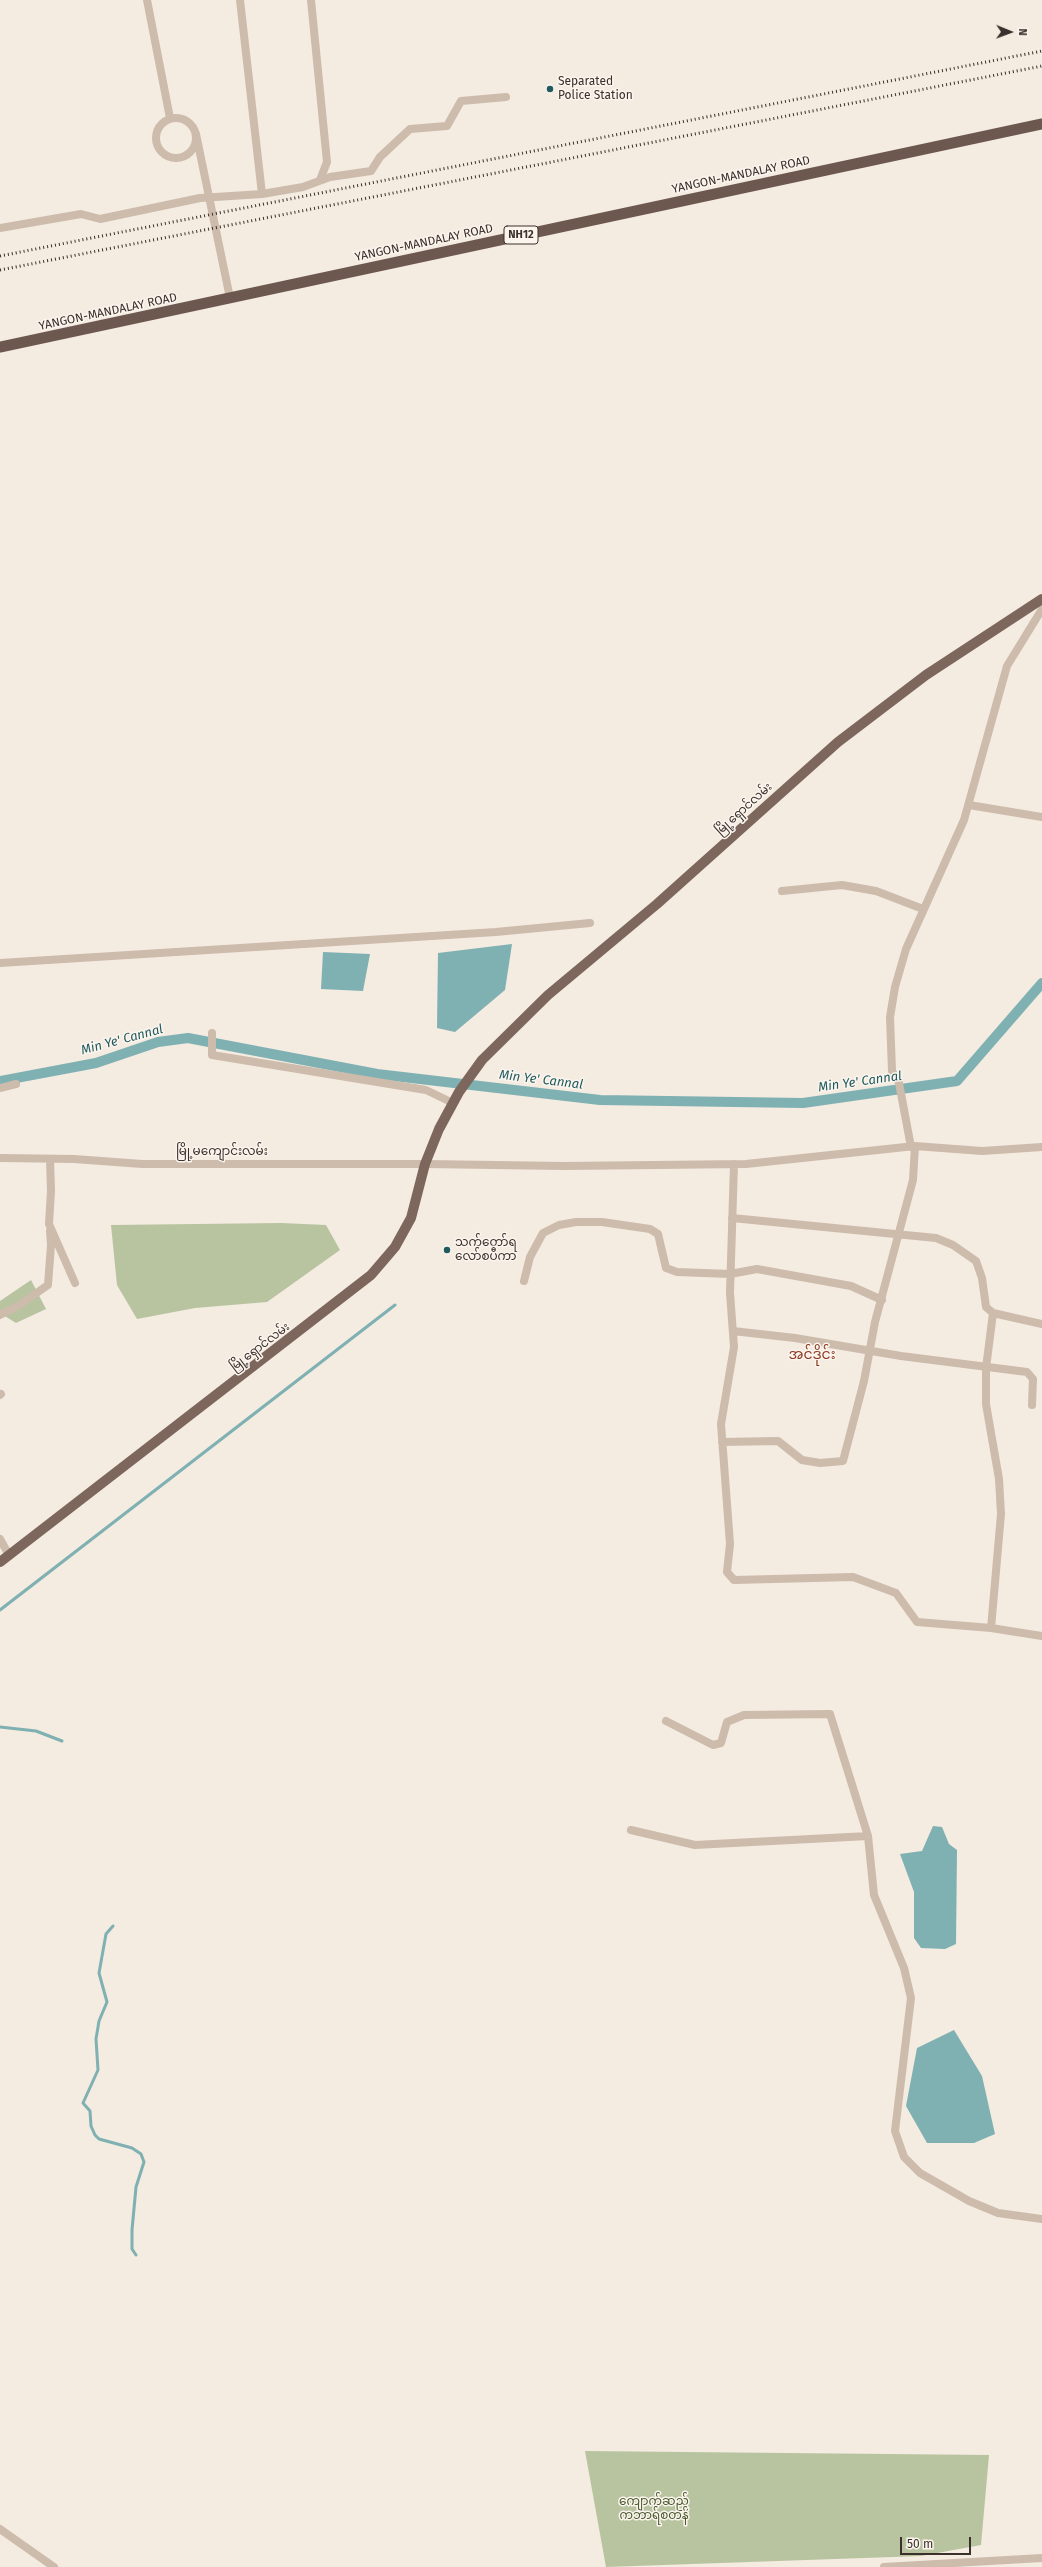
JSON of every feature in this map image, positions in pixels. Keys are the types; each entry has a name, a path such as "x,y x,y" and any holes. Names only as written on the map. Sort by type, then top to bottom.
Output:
{"highway":[{"name":"YANGON-MANDALAY ROAD","path":"0,348 1042,124"}],"main road":[{"name":"မြို့ရှောင်လမ်း","path":"0,1562 372,1276 395,1247 410,1218 425,1164 439,1129 459,1092 482,1060 548,995 657,904 838,742 926,674 1042,600"}],"street":[{"path":"147,0 170,118"},
{"path":"240,0 262,194"},
{"path":"311,0 327,162 320,180"},
{"path":"0,228 81,214 100,218 209,198 262,194 303,187 330,177 371,171 380,157 410,129 447,126 461,101 506,97"},
{"path":"196,134 196,141 191,152 180,159 167,157 157,147 155,140 159,127 170,118 184,119 190,123 196,134 230,298"},
{"path":"722,1442 778,1441 802,1460 820,1463 843,1461 913,1180 913,1147 899,1083 892,1071 890,1017 894,987 906,949 964,820 1007,666 1042,609"},
{"path":"969,805 1042,817"},
{"path":"782,891 842,885 876,891 923,909"},
{"path":"0,963 496,932 590,923"},
{"path":"212,1033 212,1055 426,1090 453,1103"},
{"path":"0,1088 16,1084"},
{"name":"မြို့မကျောင်းလမ်း","path":"0,1158 142,1164 444,1164 564,1166 734,1164 913,1147 982,1151 1042,1147"},
{"path":"0,1315 18,1306 48,1285 51,1245 49,1224 52,1191 50,1159"},
{"path":"734,1164 730,1274 734,1347 721,1424 730,1544 727,1572 734,1580 853,1577 896,1593 917,1622 991,1628 1042,1636"},
{"path":"732,1218 936,1238 953,1245 976,1261 982,1278 986,1307 993,1313 1042,1324"},
{"path":"524,1281 533,1251 543,1233 559,1225 576,1222 650,1229 658,1234 666,1268 696,1274 730,1274 757,1269 851,1286 882,1300"},
{"path":"49,1224 75,1283"},
{"path":"991,1628 1001,1514 999,1479 986,1404 986,1368 993,1313"},
{"path":"733,1331 795,1338 986,1368 1027,1372 1033,1379 1032,1405"},
{"path":"0,1539 9,1555"},
{"path":"666,1721 713,1745 721,1743 728,1722 744,1715 830,1714 868,1836 874,1895 904,1968 910,1998 895,2131 904,2157 920,2173 969,2201 998,2213 1042,2219"},
{"path":"631,1830 695,1845 868,1836"},
{"path":"0,2529 54,2567"},
{"path":"884,2567 950,2565 1042,2558"}],"green space":[{"path":"281,1223 326,1225 340,1250 267,1302 195,1308 137,1319 117,1285 111,1225"},
{"path":"31,1280 46,1309 16,1323 0,1313 0,1301"},
{"name":"ကျောက်ဆည် ကဘာရ်စတန်","path":"585,2451 989,2455 981,2545 921,2556 606,2567"}],"water":[{"path":"512,944 505,990 455,1032 437,1028 438,953"},
{"path":"323,952 370,954 363,991 321,989"},
{"path":"933,1826 942,1827 949,1844 957,1850 956,1944 945,1949 921,1948 914,1938 914,1892 900,1854 922,1851"},
{"path":"954,2030 982,2076 995,2134 974,2143 927,2143 906,2106 917,2048"}],"waterway":[{"name":"Min Ye' Cannal","path":"0,1081 96,1063 158,1042 188,1038 377,1074 600,1100 803,1103 957,1081 1042,983"},
{"path":"0,1610 395,1305"},
{"path":"0,1727 36,1731 62,1741"},
{"path":"113,1926 106,1934 99,1973 107,2002 99,2021 96,2039 98,2070 83,2103 90,2111 91,2126 95,2135 99,2139 132,2148 141,2154 144,2162 136,2187 132,2230 132,2249 136,2255"}],"railway":[{"path":"0,256 1042,51"},
{"path":"0,270 1042,66"}],"place":[{"name":"Separated Police Station","path":"550,89"},
{"name":"သက်တော်ရ လော်စပီကာ","path":"447,1250"}],"district":[{"name":"အင်ဒိုင်း","path":"812,1355"}]}
